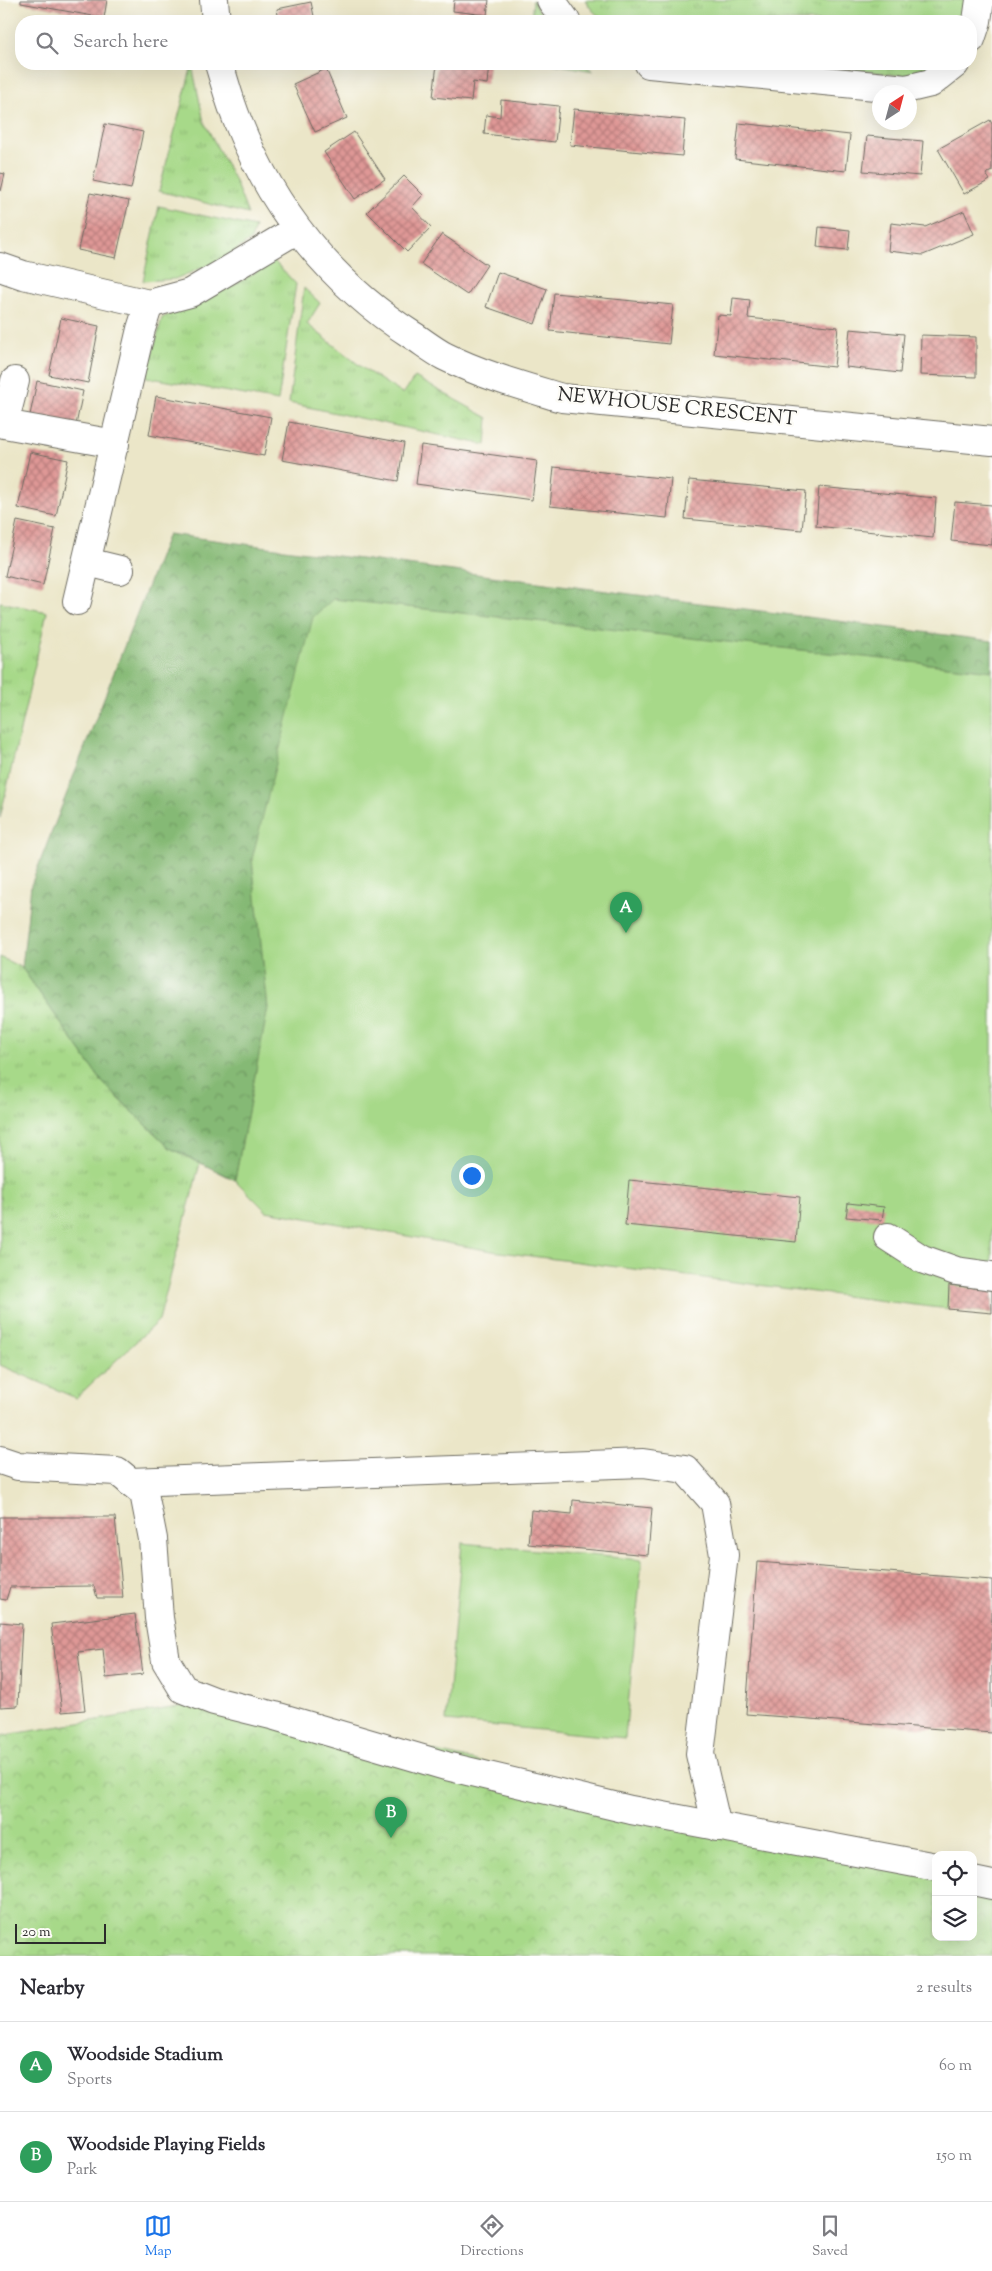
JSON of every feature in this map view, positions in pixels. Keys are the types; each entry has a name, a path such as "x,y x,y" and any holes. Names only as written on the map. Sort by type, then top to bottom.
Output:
{"street":[{"path":"214,0 215,15"},
{"path":"551,0 562,15"},
{"path":"977,24 980,0"},
{"name":"NEWHOUSE CRESCENT","path":"221,70 238,121 268,185 296,230 340,279 385,318 444,356 500,380 562,398 992,441"},
{"path":"711,70 906,89 931,82 947,70"},
{"path":"0,267 149,304 190,293 296,230"},
{"path":"77,601 88,562 141,329 149,304"},
{"path":"15,381 4,424 115,444"},
{"path":"88,562 120,570"},
{"path":"888,1237 922,1259 956,1270 992,1276"},
{"path":"956,1270 992,1263"},
{"path":"0,1460 18,1466 117,1471 144,1493 153,1538 166,1661 182,1689 214,1701 446,1766 622,1808 932,1866"},
{"path":"130,1482 643,1463 686,1468 715,1503 724,1555 700,1754 717,1827"},
{"path":"977,1882 992,1885"}],"green space":[{"path":"533,0 542,15 532,15"},
{"path":"585,0 969,0 967,15 597,15"},
{"path":"191,70 193,70 204,122 234,179 248,214 159,191"},
{"path":"856,70 928,70 914,77"},
{"path":"159,206 255,227 251,240 221,260 175,279 143,281"},
{"path":"274,261 296,284 278,401 146,377 162,318 236,284"},
{"path":"304,288 320,303 307,324 364,369 403,394 415,377 488,418 486,445 289,403"},
{"path":"168,534 992,641 992,671 333,599 252,859 268,1008 235,1180 170,1148 103,1083 22,968 31,885"},
{"path":"333,599 992,671 992,1313 931,1307 492,1251 266,1211 235,1180 268,1008 252,859 313,617"},
{"path":"0,602 47,612 0,818"},
{"path":"0,957 22,968 103,1083 170,1148 200,1163 159,1320 76,1398 0,1365"},
{"path":"462,1543 642,1560 625,1738 446,1721"},
{"path":"214,1701 932,1865 932,1941 977,1941 977,1876 992,1880 992,1956 0,1956 0,1736"}],"building":[{"path":"21,0 107,0 104,15 87,15 21,3"},
{"path":"454,0 489,0 487,15 453,11"},
{"path":"311,2 314,15 278,15 277,9"},
{"path":"326,70 347,118 315,132 293,84"},
{"path":"436,70 488,70 487,84 473,82 471,101 433,97"},
{"path":"501,100 559,106 555,142 484,134 486,115 500,117"},
{"path":"574,109 685,120 682,156 570,145"},
{"path":"990,120 992,124 992,171 986,174 990,180 964,194 938,149"},
{"path":"739,123 850,135 846,171 735,159"},
{"path":"105,124 143,132 131,189 93,181"},
{"path":"354,132 385,179 355,199 324,152"},
{"path":"867,136 923,141 920,176 863,171"},
{"path":"0,173 5,174 1,191 0,191"},
{"path":"404,176 423,195 412,207 431,227 407,252 367,212"},
{"path":"90,193 129,201 116,258 78,250"},
{"path":"964,211 974,234 923,255 888,251 891,223 925,227"},
{"path":"819,227 850,230 848,250 817,247"},
{"path":"442,234 487,265 467,295 421,264"},
{"path":"498,272 547,289 535,324 486,307"},
{"path":"554,293 673,305 669,344 550,331"},
{"path":"733,298 750,300 748,318 838,327 834,367 714,354 718,315 731,316"},
{"path":"61,318 99,326 88,383 49,375"},
{"path":"850,329 904,334 900,373 846,367"},
{"path":"921,335 976,337 976,377 920,375"},
{"path":"37,381 83,391 76,425 30,415"},
{"path":"156,396 271,417 264,456 149,435"},
{"path":"289,422 404,443 398,481 282,460"},
{"path":"421,445 537,461 532,500 416,484"},
{"path":"30,452 68,460 56,516 18,508"},
{"path":"554,467 671,479 667,518 550,506"},
{"path":"689,480 806,491 802,530 685,519"},
{"path":"819,487 936,498 933,538 816,526"},
{"path":"955,502 992,505 992,545 951,541"},
{"path":"17,521 55,529 43,585 5,576"},
{"path":"629,1180 800,1197 796,1242 625,1225"},
{"path":"848,1203 884,1207 882,1220 846,1217"},
{"path":"949,1285 992,1290 992,1313 948,1309"},
{"path":"573,1500 652,1508 648,1555 528,1544 531,1510 572,1514"},
{"path":"0,1517 115,1517 123,1598 97,1598 94,1586 10,1587 6,1600 0,1599"},
{"path":"757,1562 992,1580 992,1733 746,1714"},
{"path":"135,1614 143,1674 106,1678 103,1649 78,1652 85,1710 62,1712 51,1624"},
{"path":"0,1622 22,1624 18,1706 0,1707"}],"place":[{"name":"Woodside Stadium","path":"626,933"},
{"name":"Woodside Playing Fields","path":"391,1838"}]}
